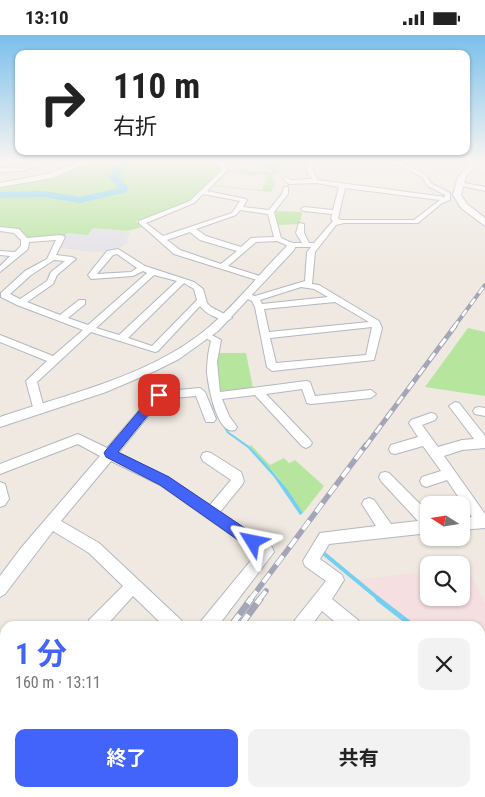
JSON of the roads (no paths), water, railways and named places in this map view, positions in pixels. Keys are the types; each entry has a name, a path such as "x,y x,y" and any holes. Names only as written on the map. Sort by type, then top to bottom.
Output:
{"main road":[{"path":"452,197 485,223"}],"street":[{"path":"197,197 192,203 141,222 176,252 260,279"},
{"path":"162,239 234,214 244,200 226,197"},
{"path":"271,212 283,197"},
{"path":"337,221 334,219 340,197"},
{"path":"0,422 144,371 180,353 253,301 309,282 311,252 337,221 416,221 450,197"},
{"path":"238,208 271,212"},
{"path":"304,209 336,212"},
{"path":"271,212 278,239"},
{"path":"301,224 300,233 306,244"},
{"path":"0,229 16,231 25,240 25,247 0,270"},
{"path":"191,229 203,238 242,250"},
{"path":"25,240 61,237 52,257 28,273 4,295 20,303 121,339 155,349 202,301"},
{"path":"222,267 254,240 278,239 291,245 315,245"},
{"path":"291,245 291,248 260,279 253,301 265,335 272,367 370,358 377,328 375,324 316,287 300,285"},
{"path":"142,267 133,274 94,277 92,275 110,253 118,251 153,272 195,285 200,290 202,301 213,313 227,318"},
{"path":"0,253 17,255"},
{"path":"20,303 50,282 54,274 72,259 52,257"},
{"path":"38,408 31,381 153,272"},
{"path":"121,339 182,281"},
{"path":"253,301 337,299"},
{"path":"62,318 82,302"},
{"path":"265,335 375,324"},
{"path":"206,335 216,340 213,359 215,393 226,421 231,427"},
{"path":"0,338 54,360"},
{"path":"0,589 26,553 159,395 257,391 306,385 311,400 371,393"},
{"path":"257,391 306,443"},
{"path":"200,392 210,419"},
{"path":"436,453 462,445 484,443 456,406"},
{"path":"431,417 415,423 484,522"},
{"path":"0,469 78,439 164,481 267,552 212,621"},
{"path":"395,449 426,439"},
{"path":"207,457 237,477 238,481 211,513"},
{"path":"426,481 450,474"},
{"path":"385,477 420,514"},
{"path":"0,488 2,499 0,501"},
{"path":"369,504 386,531"},
{"path":"470,523 484,522"},
{"path":"51,523 94,548 170,621"},
{"path":"305,621 337,580 310,561 325,538 420,525"},
{"path":"100,621 133,586"},
{"path":"321,600 346,621"}],"water":[{"path":"214,400 229,432 249,446 268,466 287,489 303,513 300,515 274,477 248,448 227,433 213,408 212,401"}],"waterway":[{"path":"59,197 80,200 98,197"},
{"path":"322,552 380,600"},
{"path":"378,599 407,621"}],"railway":[{"path":"454,327 485,285"},
{"path":"365,447 455,326"},
{"path":"250,600 366,445"},
{"path":"259,600 266,591"},
{"path":"235,621 251,599"},
{"path":"244,621 260,599"}]}
